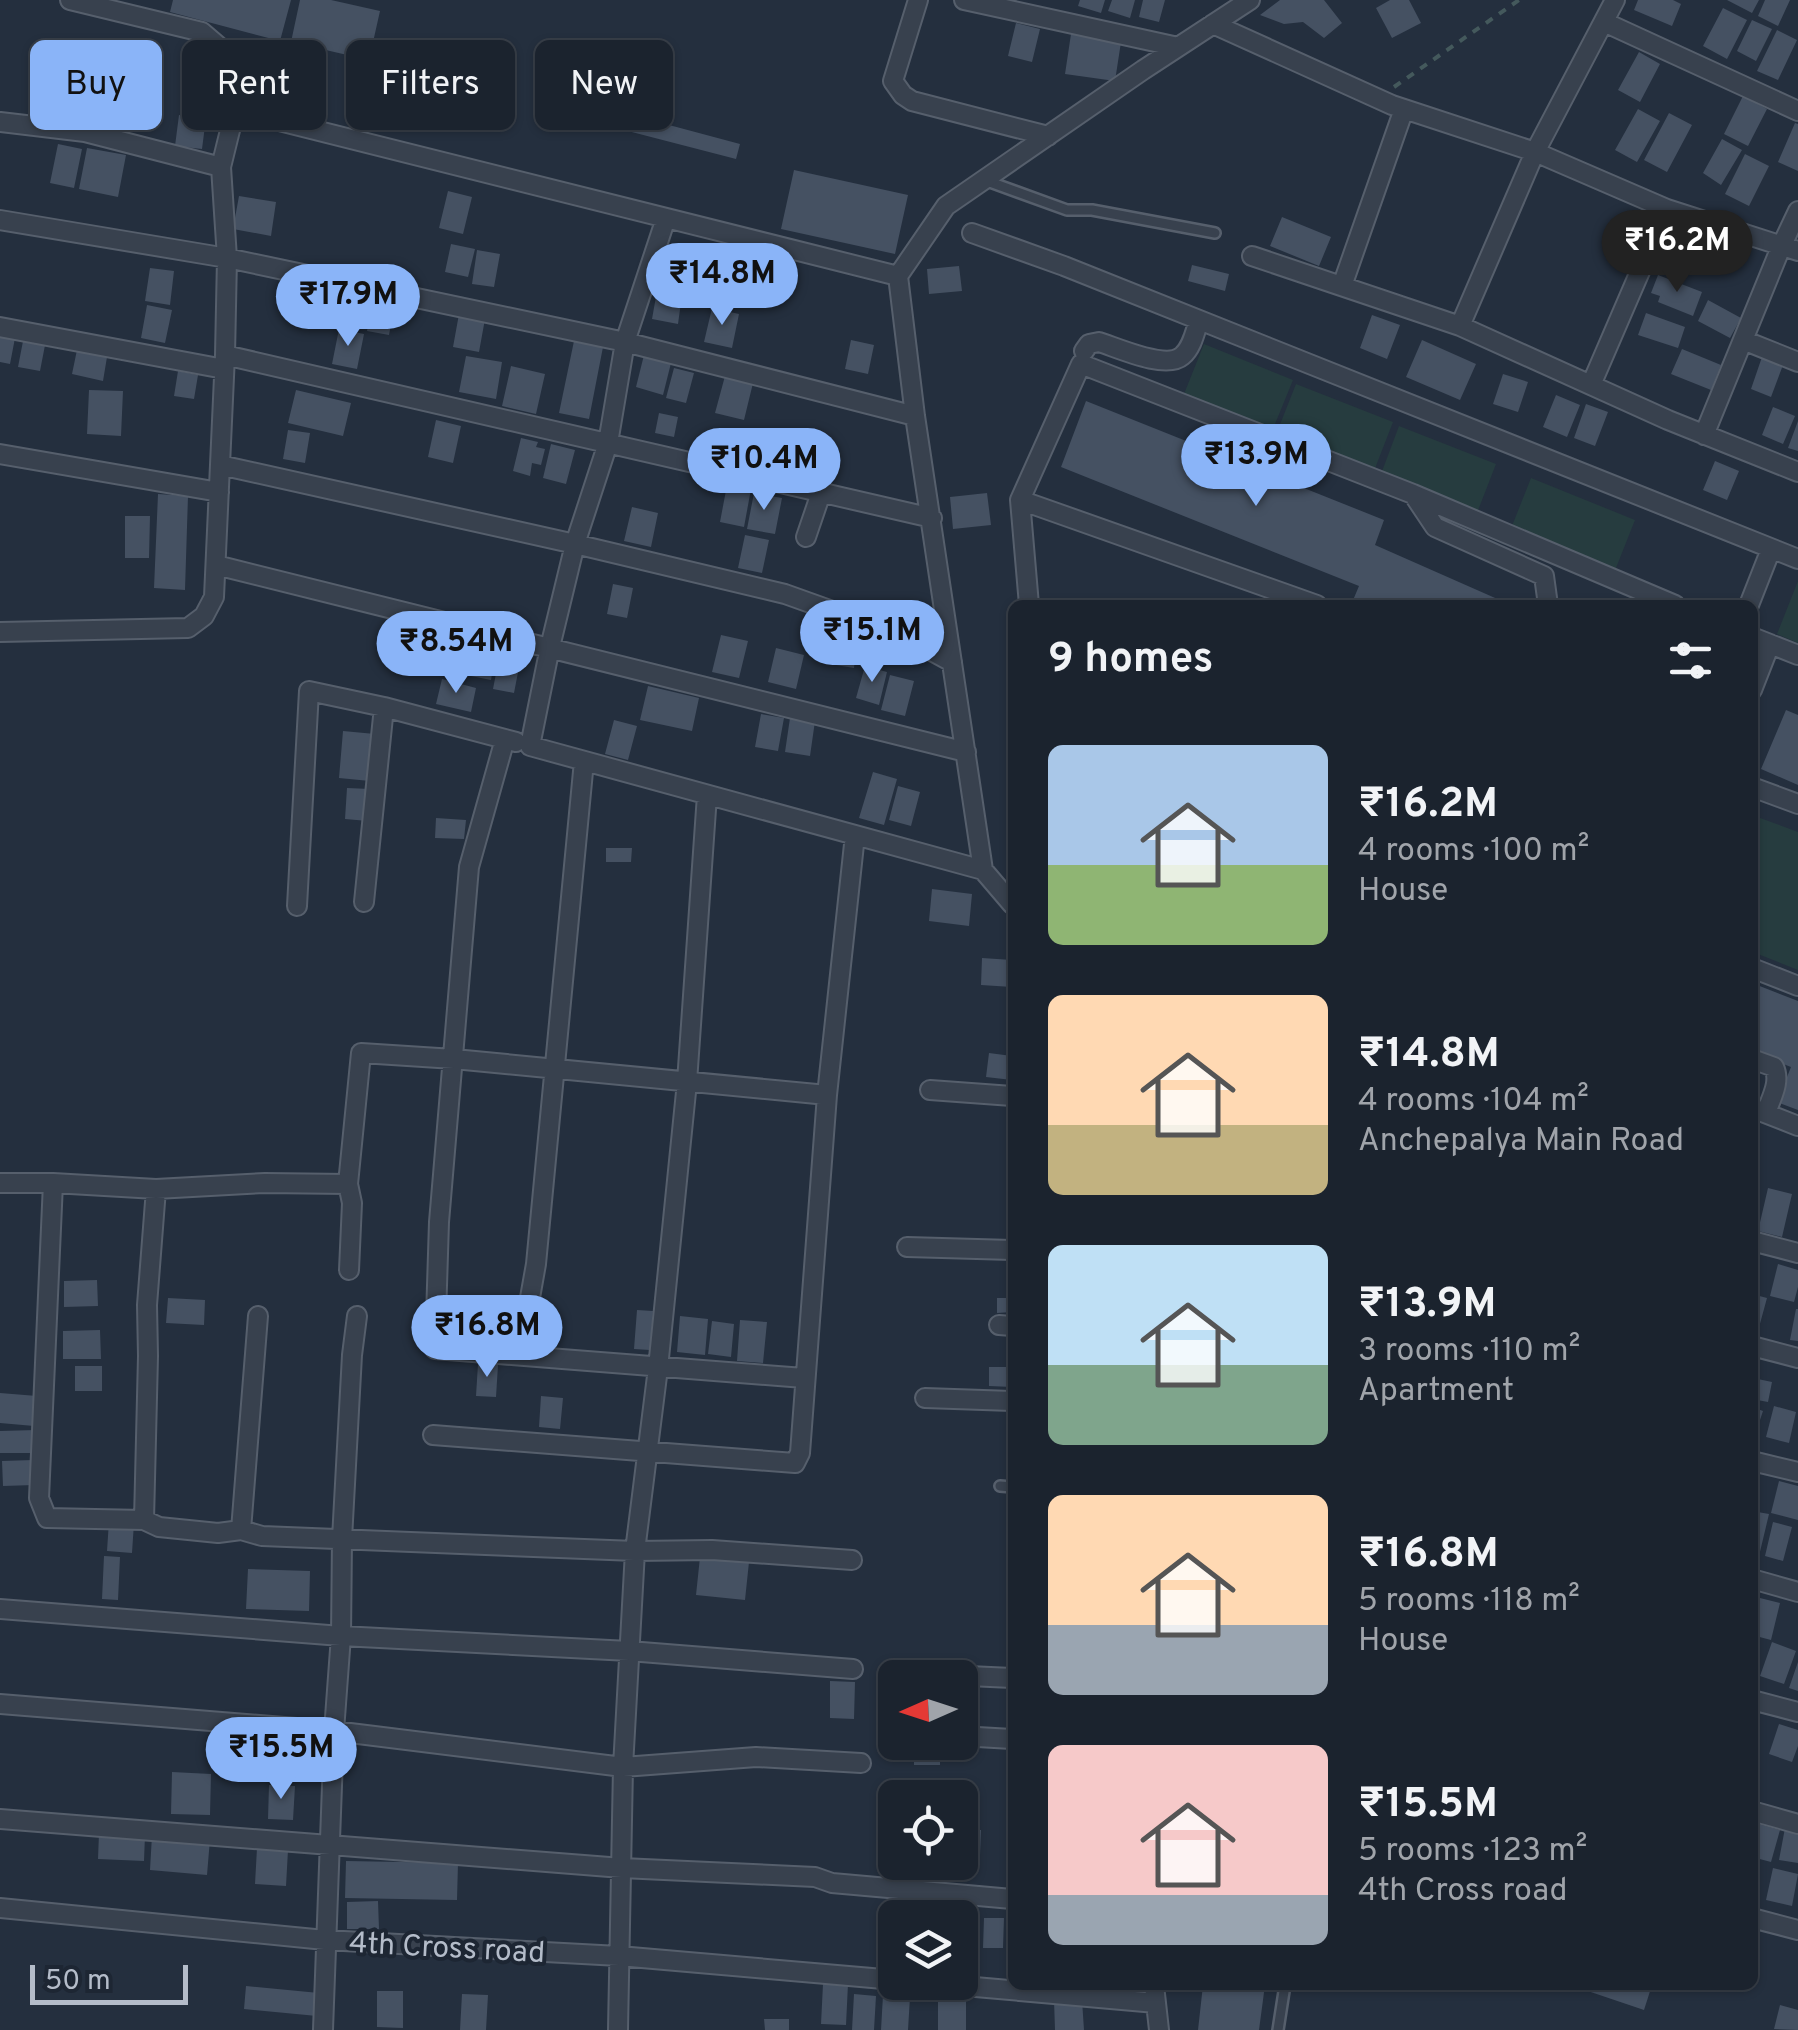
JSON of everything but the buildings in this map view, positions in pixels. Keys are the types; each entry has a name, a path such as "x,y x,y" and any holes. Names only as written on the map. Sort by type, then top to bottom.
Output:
{"street":[{"path":"70,0 125,6 202,32 211,40"},
{"path":"918,0 893,81 903,95 912,101 1048,136"},
{"path":"964,0 1178,47"},
{"path":"1460,326 1536,152 1615,0"},
{"path":"1008,899 983,870 915,416 898,276 946,206 1248,1"},
{"path":"1604,22 1798,111"},
{"path":"1213,24 1404,109 1536,152 1667,209 1790,249"},
{"path":"1342,286 1404,109"},
{"path":"0,122 86,132 221,167"},
{"path":"0,632 188,628 204,616 214,596 227,258 221,167 230,130"},
{"path":"315,130 898,276"},
{"path":"1591,385 1667,209"},
{"path":"1704,434 1743,340 1790,249 1798,212"},
{"path":"530,746 575,544 608,443 625,342 666,218"},
{"path":"0,220 227,258 625,342 915,416"},
{"path":"972,234 1064,266 1798,560"},
{"path":"1252,256 1460,326 1798,472"},
{"path":"1084,351 1089,344 1099,342 1162,362 1174,361 1188,350 1199,320"},
{"path":"0,326 225,362 608,443 932,518"},
{"path":"1743,340 1798,362"},
{"path":"1029,600 1020,500 1080,364 1413,494 1663,600"},
{"path":"0,454 219,492"},
{"path":"220,466 786,594 908,638 952,662"},
{"path":"806,537 821,492"},
{"path":"1413,494 1435,527 1544,576 1547,600"},
{"path":"1020,500 1303,600"},
{"path":"1751,600 1771,549"},
{"path":"216,565 966,752"},
{"path":"1761,641 1798,655"},
{"path":"297,906 310,691 505,739 983,870"},
{"path":"364,902 384,707"},
{"path":"505,739 469,867 439,1222 435,1349 804,1378"},
{"path":"520,1354 536,1264 584,761"},
{"path":"1758,790 1798,804"},
{"path":"618,2030 623,1767 634,1550 658,1368 687,1082 707,794"},
{"path":"433,1435 794,1463 800,1453 827,1095 855,835"},
{"path":"1758,970 1798,986"},
{"path":"348,1270 352,1203 348,1184 360,1053 827,1095"},
{"path":"1758,1061 1774,1067 1777,1074 1777,1084 1759,1111 1798,1126"},
{"path":"930,1090 1008,1096"},
{"path":"0,1183 156,1189 265,1183 348,1184"},
{"path":"53,1183 38,1498 47,1518 144,1520 159,1527 218,1533 241,1530 262,1536 712,1550 852,1560"},
{"path":"144,1520 147,1305 156,1189"},
{"path":"1758,1243 1798,1253"},
{"path":"907,1247 1008,1250"},
{"path":"241,1530 258,1316"},
{"path":"323,2030 342,1539 357,1316"},
{"path":"1758,1348 1798,1358"},
{"path":"925,1398 1008,1402"},
{"path":"1758,1462 1798,1472"},
{"path":"1758,1582 1798,1592"},
{"path":"0,1608 341,1636 628,1650 852,1669"},
{"path":"978,1676 1008,1678"},
{"path":"1758,1702 1798,1712"},
{"path":"0,1704 334,1732 623,1767 756,1757 861,1764"},
{"path":"978,1737 1008,1740"},
{"path":"1758,1813 1798,1824"},
{"path":"0,1819 622,1868 815,1876 832,1883 1008,1899"},
{"name":"4th Cross road","path":"0,1908 325,1940 620,1956 878,1979"},
{"path":"1758,1920 1798,1930"},
{"path":"978,1985 1008,1987"},
{"path":"1076,1990 1155,1994 1159,2030"}],"lane":[{"path":"984,180 1067,210 1092,210 1215,233"},
{"path":"1000,1486 1008,1487"},
{"path":"1278,2030 1284,1990"}],"path":[{"path":"1377,98 1519,0"}],"green space":[{"path":"1204,344 1293,380 1273,429 1184,394"},
{"path":"1296,384 1393,422 1374,471 1277,432"},
{"path":"1399,426 1496,464 1477,513 1381,474"},
{"path":"1531,478 1635,520 1614,573 1510,531"},
{"path":"1798,581 1798,643 1777,634"},
{"path":"1758,817 1798,832 1798,970 1758,954"}]}
